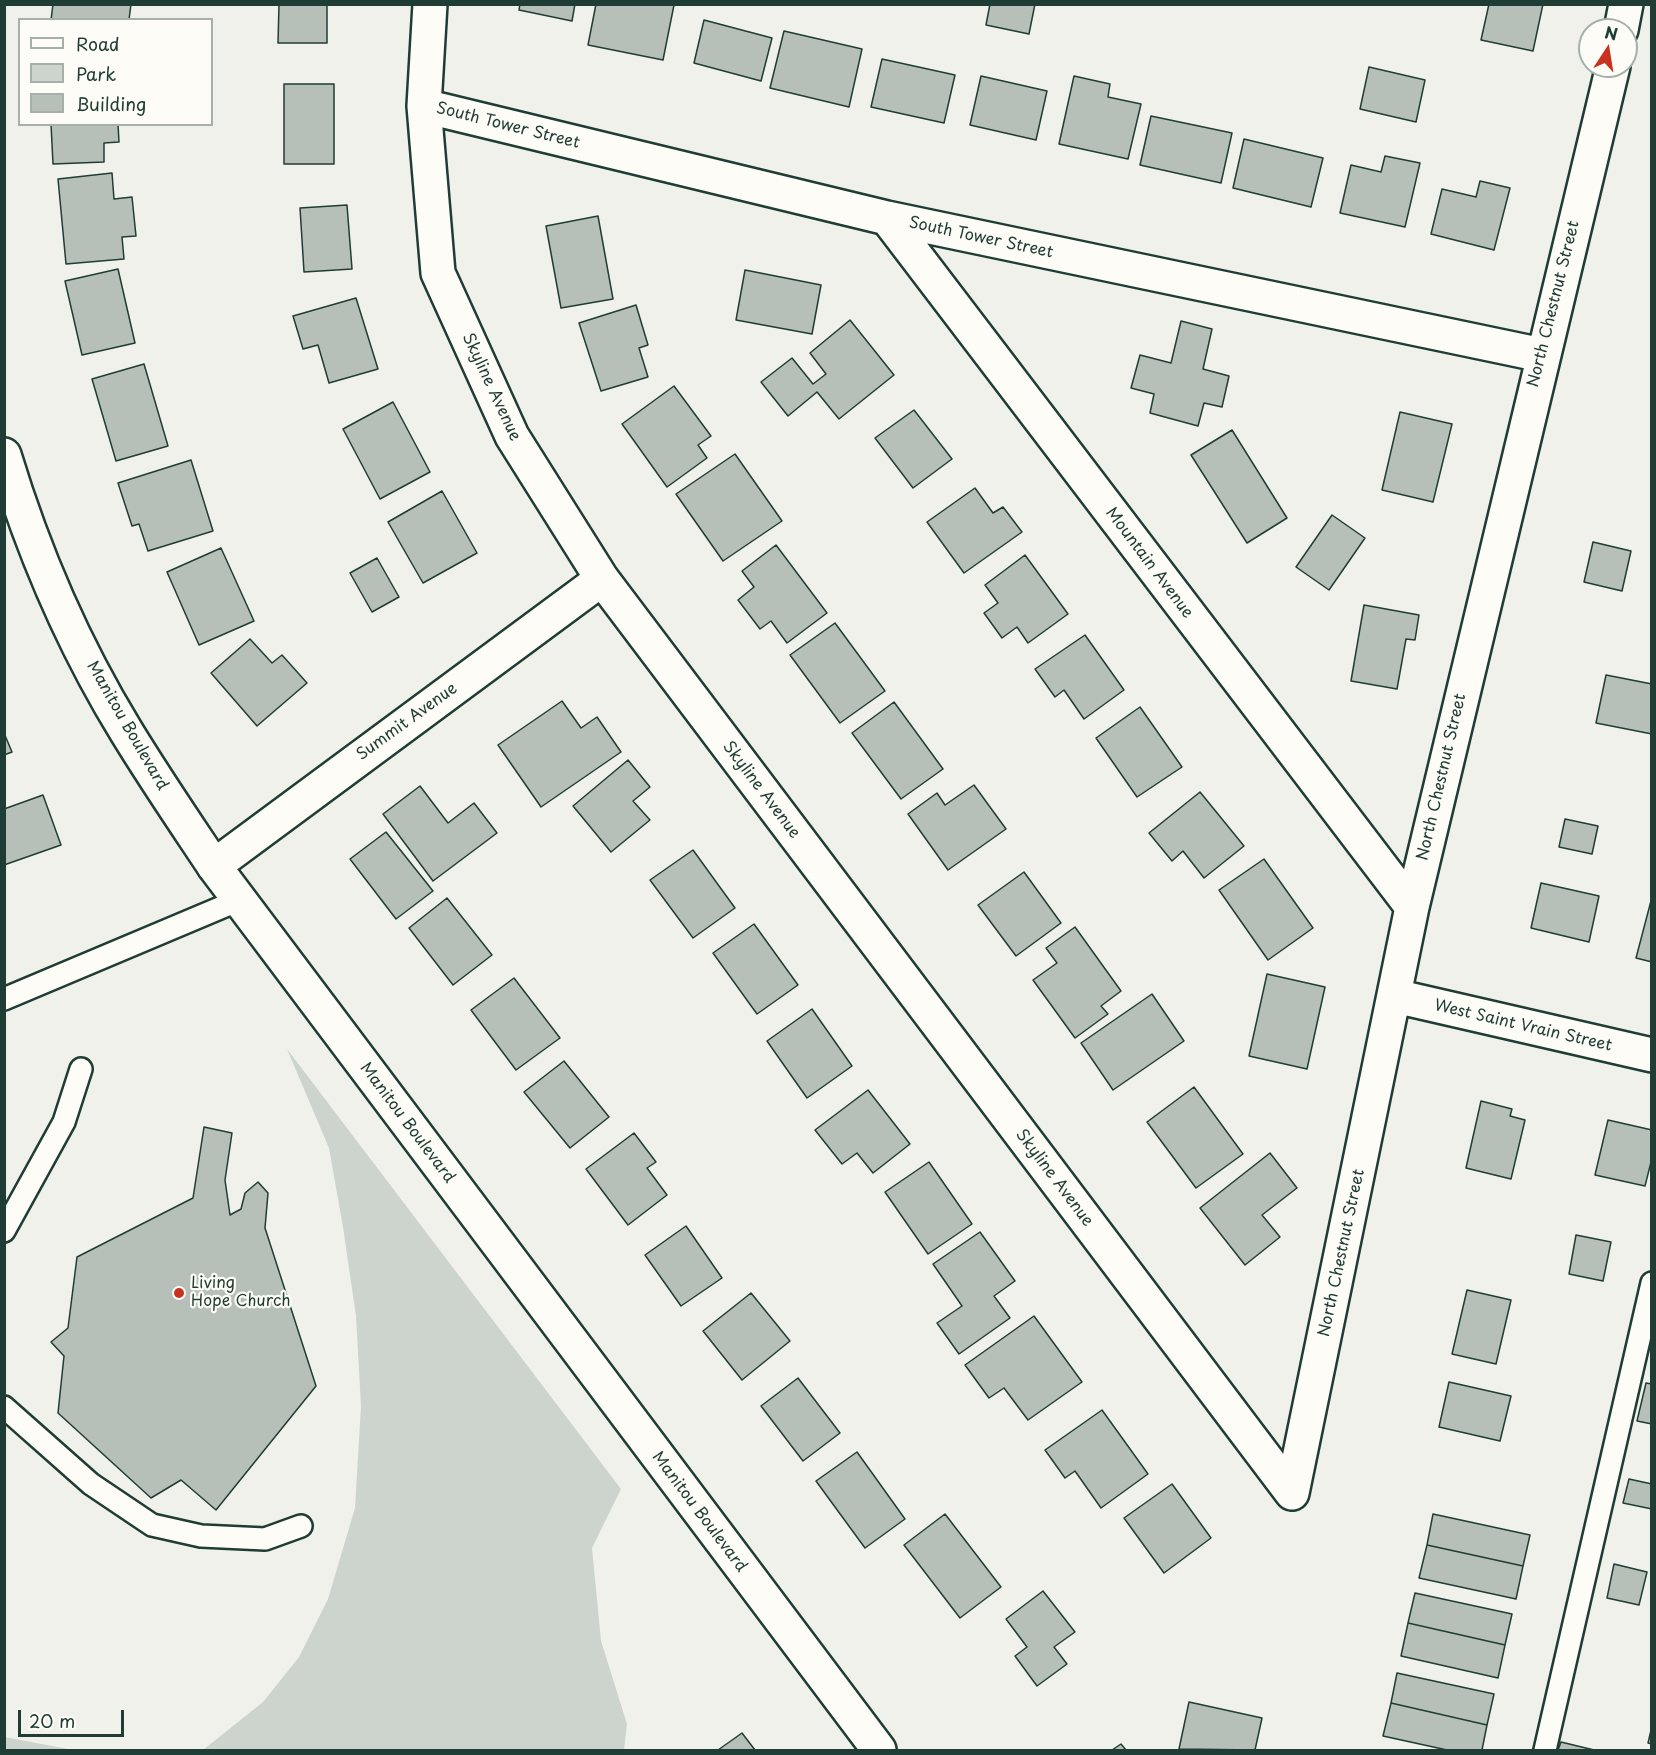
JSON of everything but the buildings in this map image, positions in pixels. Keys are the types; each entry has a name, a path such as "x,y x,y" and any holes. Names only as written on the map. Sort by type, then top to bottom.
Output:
{"street":[{"name":"Skyline Avenue","path":"430,4 424,106 438,273 512,436 602,579 1292,1493"},
{"name":"North Chestnut Street","path":"1292,1493 1412,907 1609,78"},
{"name":"South Tower Street","path":"424,106 887,218 1542,355"},
{"name":"Mountain Avenue","path":"887,218 1412,907"},
{"name":"Manitou Boulevard","path":"4,455 20,508 66,618 125,730 214,866 879,1750"},
{"name":"Summit Avenue","path":"214,866 602,579"},
{"name":"West Saint Vrain Street","path":"1395,996 1652,1055"}],"lane":[{"path":"4,999 239,900"},
{"path":"4,1231 64,1122 81,1069"},
{"path":"1545,1750 1652,1283"},
{"path":"4,1407 91,1484 152,1525 201,1536 265,1539 301,1526"}],"green space":[{"path":"287,1049 621,1489 592,1548 601,1641 627,1724 624,1750 203,1750 263,1702 299,1657 328,1599 355,1508 361,1406 356,1316 343,1227 329,1148"},
{"path":"5,1737 73,1750 5,1750"}],"place":[{"name":"Living Hope Church","path":"179,1293"}]}
